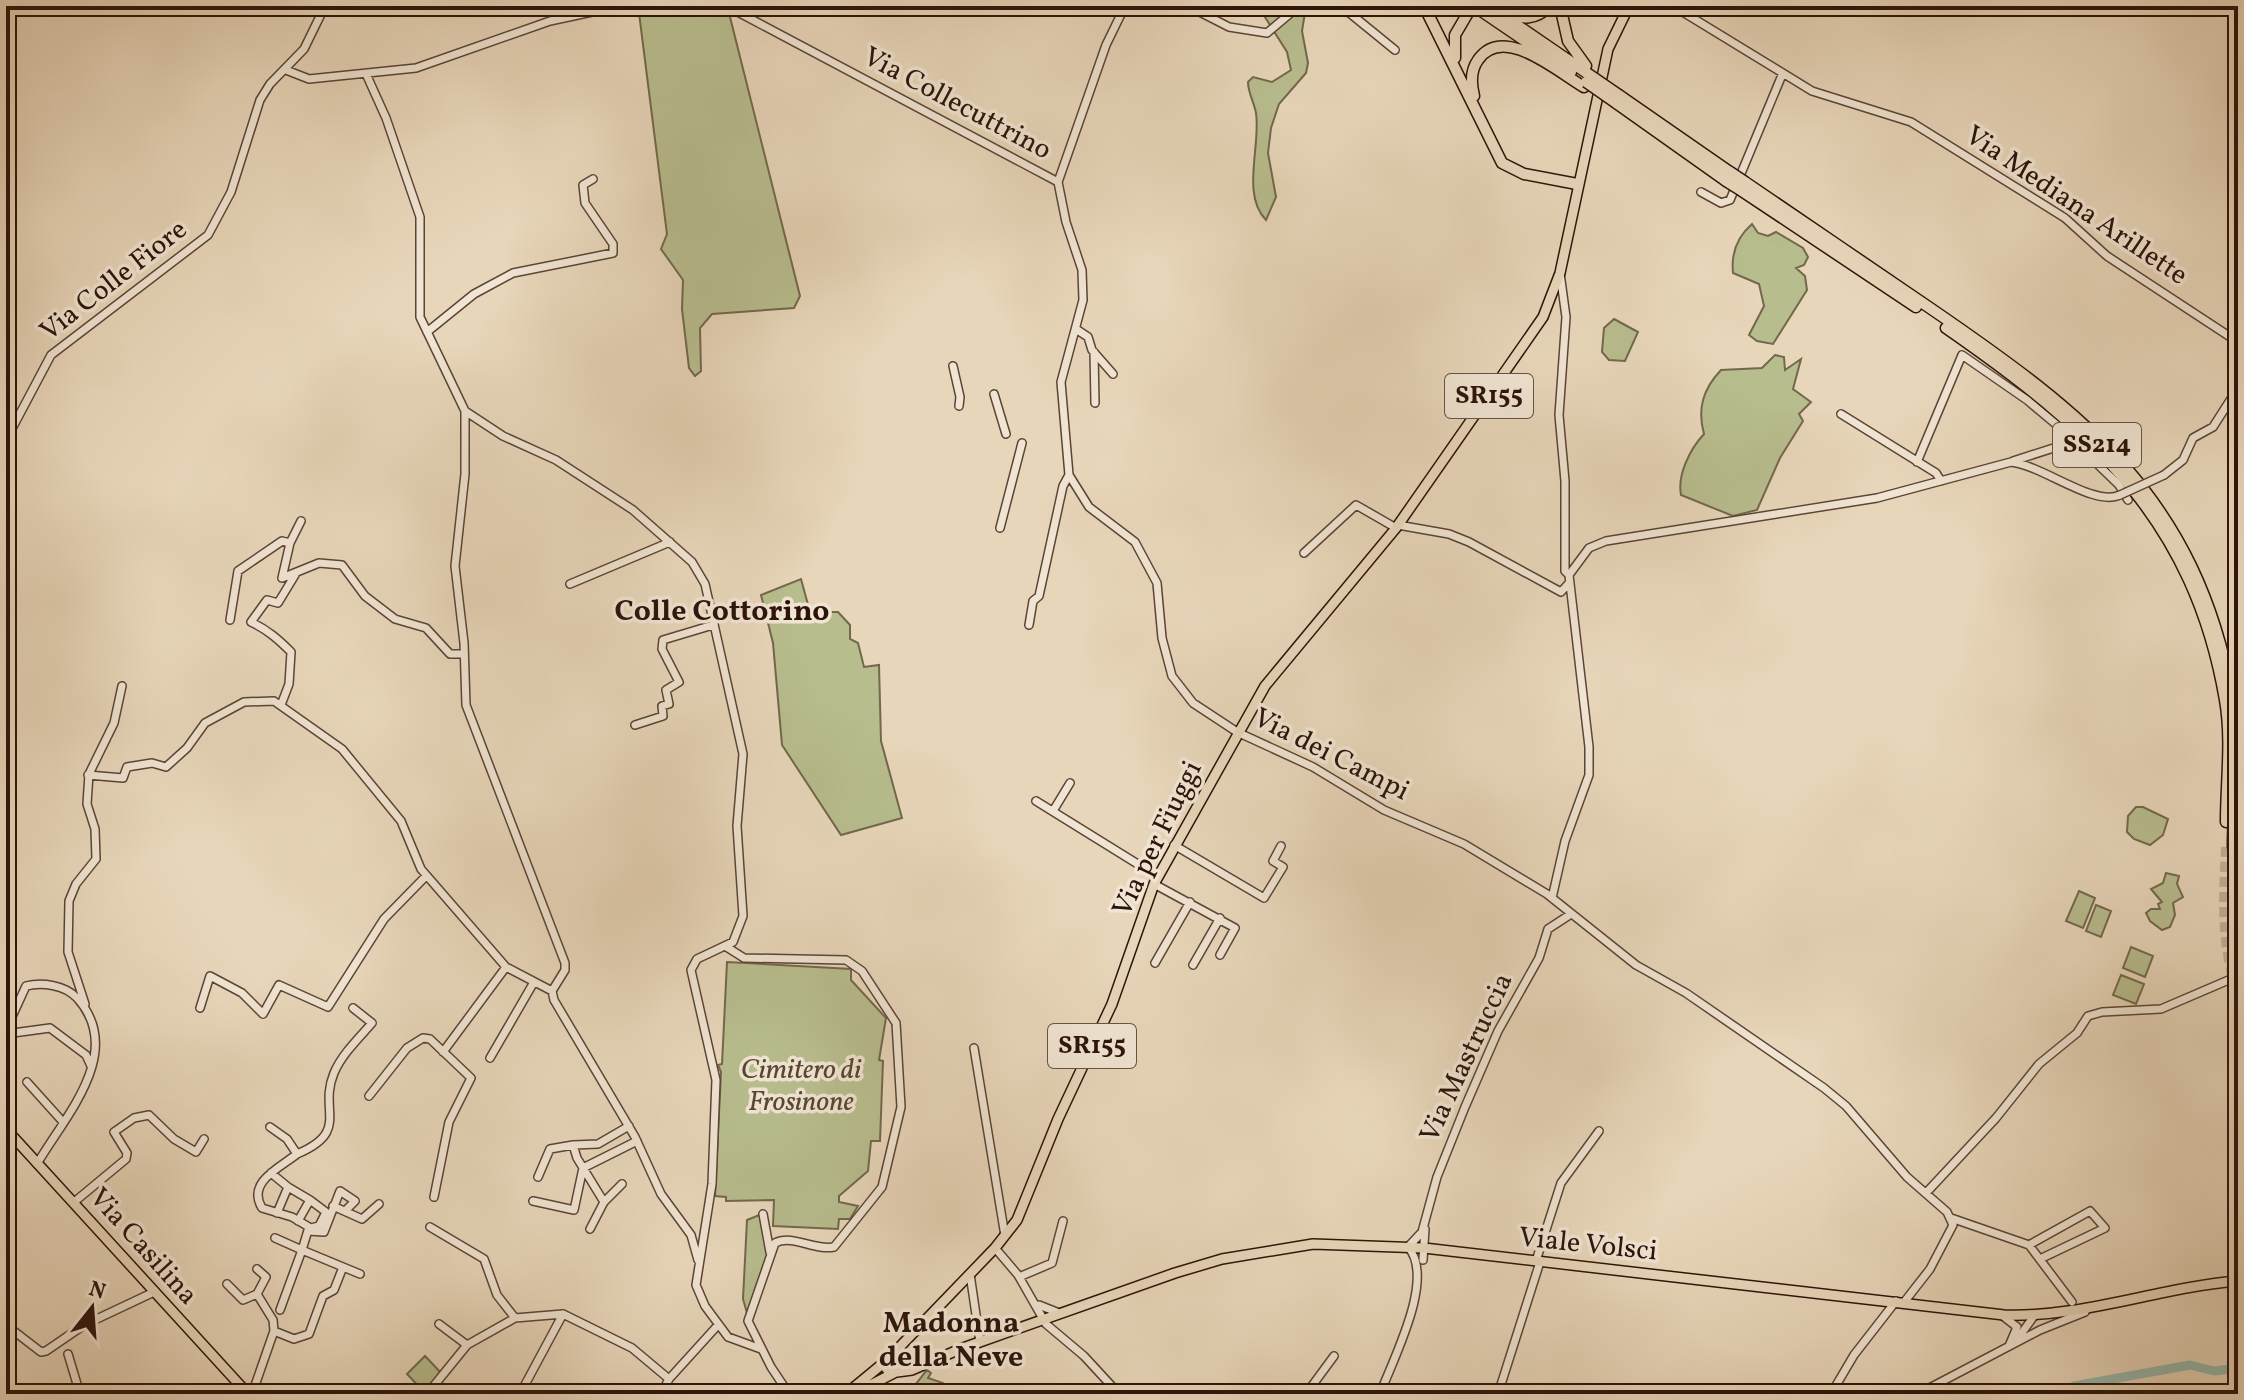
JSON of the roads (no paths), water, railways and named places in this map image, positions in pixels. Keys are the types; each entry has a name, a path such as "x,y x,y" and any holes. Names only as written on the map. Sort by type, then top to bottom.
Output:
{"highway":[{"path":"1424,6 1502,163 1515,171 1577,184"},
{"path":"1465,89 1452,49 1458,27 1473,6"},
{"name":"SS214","path":"1473,6 1489,10 1996,363 2077,427 2122,472 2139,494 2182,566 2214,650 2229,734 2230,847"},
{"path":"1489,10 1528,19 1550,6"},
{"path":"1560,6 1568,41 1586,77"},
{"path":"1488,136 1472,77 1477,60 1489,49 1503,46 1519,49 1586,77 1606,91"}],"main road":[{"name":"SR155","path":"1237,732 1265,686 1397,526 1543,317 1560,273 1608,49 1629,6"},
{"name":"Via per Fiuggi","path":"895,1364 911,1336 995,1248 1026,1204 1058,1119 1112,1004 1156,880 1237,732"},
{"name":"Via Casilina","path":"6,1129 250,1394"},
{"name":"Viale Volsci","path":"895,1364 912,1370 1031,1324 1040,1311 1064,1312 1234,1256 1313,1244 1423,1248 2034,1316 2202,1284 2238,1281"},
{"name":"Viale Volsci","path":"846,1394 895,1364"},
{"name":"Viale Volsci","path":"854,1394 895,1364"}],"street":[{"name":"Via Colle Fiore","path":"6,440 51,355 208,235 231,192 260,100 270,84 304,49 325,6"},
{"name":"Via Collecuttrino","path":"286,70 309,79 367,76 442,61 585,11 620,6 734,10 1058,182"},
{"path":"1058,182 1106,45 1125,6"},
{"path":"1188,6 1229,27 1267,33 1275,30 1299,6"},
{"path":"1341,6 1395,50"},
{"name":"Via Mediana Arillette","path":"1673,6 1782,75 1823,95 1911,122 2065,218 2107,256 2238,342"},
{"path":"1701,192 1721,203 1730,200 1782,75"},
{"path":"367,76 373,84 417,207 421,245 417,306 465,411 465,474 455,566 464,654 463,689 470,719 565,963 565,970 552,991"},
{"path":"427,332 474,294 513,273 613,253 613,244 583,196 583,185 593,179"},
{"name":"Via dei Campi","path":"1058,182 1066,222 1082,270 1083,300 1061,382 1069,475 1089,507 1135,542 1157,583 1162,638 1172,676 1193,703 1237,732 1313,767 1384,810 1464,844 1552,898 1636,965 1686,993 1824,1088 1862,1123 1907,1177 1951,1218"},
{"path":"1552,898 1565,841 1589,775 1589,747 1569,579 1565,571 1565,481 1559,415 1566,317 1560,273"},
{"path":"1076,329 1088,337 1094,352 1113,374"},
{"path":"1094,352 1095,403"},
{"path":"1917,462 1962,355 2027,400 2064,431 2069,443 2092,459 2119,485 2128,500"},
{"path":"953,366 959,406"},
{"path":"2011,462 2033,464 2095,497 2112,498 2164,475 2183,460 2193,438 2213,427 2238,388"},
{"path":"994,394 1006,434"},
{"path":"465,411 503,436 561,464 633,510 670,542 700,575 743,754 737,826 743,916 734,952"},
{"path":"1841,414 1940,476 1941,481"},
{"path":"1000,528 1022,443"},
{"path":"1304,553 1353,506 1359,506 1397,526 1449,534 1471,543 1561,592 1589,548 1606,541 1645,533 1693,529 1794,509 1858,502 2011,462 2069,443"},
{"path":"1029,625 1033,601 1039,596 1061,494 1069,475"},
{"path":"301,521 290,543 282,578 319,563 342,565 365,596 389,614 426,628 450,654 464,654"},
{"path":"230,620 238,571 282,541 290,543"},
{"path":"570,584 670,542"},
{"path":"281,705 289,684 291,652 278,643 275,635 251,622 267,600 278,603 295,575"},
{"path":"635,725 663,716 662,706 669,704 666,690 679,682 662,649 663,640 713,625"},
{"path":"37,1164 82,1094 98,1038 68,952 67,931 72,892 96,859 95,829 87,804 88,775 114,723 122,686"},
{"path":"88,775 123,778 127,767 133,769 152,763 166,767 187,748 201,725 237,705 261,699 281,705 338,746 384,798 406,829 415,861 426,876 506,967 552,991 599,1080 629,1126 661,1194 691,1235 698,1260"},
{"path":"1053,811 1070,783"},
{"path":"1036,801 1235,928 1220,955"},
{"path":"1174,845 1264,898 1283,867 1273,861 1281,846"},
{"path":"200,1008 210,976 242,993 263,1014 279,985 328,1007 384,919 426,876"},
{"path":"1155,963 1190,902"},
{"name":"Via Mastruccia","path":"1420,1263 1437,1177 1498,1031 1539,958 1548,929 1571,914"},
{"path":"1193,965 1220,918"},
{"path":"736,939 697,959 691,970 716,1080 712,1184 698,1260 698,1294 732,1340 761,1349"},
{"path":"725,946 744,958 836,958 855,964 896,1023 901,1107 878,1196 834,1247 819,1248 784,1240 775,1243 748,1314 761,1349 789,1394"},
{"path":"443,1052 506,967"},
{"path":"1926,1193 1996,1118 2039,1064 2077,1033 2088,1016 2102,1012 2161,1009 2238,976"},
{"path":"490,1058 534,982"},
{"path":"89,1016 73,994 36,983 26,986 10,1021 13,1033 50,1028 86,1055 91,1066"},
{"path":"346,1210 355,1201 340,1191 324,1232 308,1229 298,1221 262,1208 259,1202 262,1184 271,1173 317,1144 328,1132 334,1073 372,1023 353,1008"},
{"path":"369,1096 407,1048 427,1037 471,1078 449,1122 434,1197"},
{"path":"974,1048 1005,1236"},
{"path":"27,1082 63,1122"},
{"path":"73,1203 126,1159 127,1153 114,1132 134,1118 149,1115 174,1139 196,1152 204,1139"},
{"path":"538,1177 550,1149 598,1144 629,1126"},
{"path":"270,1127 287,1139 297,1154"},
{"path":"1498,1394 1561,1183 1599,1131"},
{"path":"583,1168 637,1141"},
{"path":"573,1145 604,1202"},
{"path":"533,1201 574,1210 583,1168"},
{"path":"271,1173 326,1212 319,1226 308,1229"},
{"path":"590,1229 604,1202 622,1184"},
{"path":"277,1213 288,1187"},
{"path":"298,1221 310,1200"},
{"path":"333,1206 362,1219 379,1204"},
{"path":"2029,1245 2090,1211 2105,1228 2042,1258"},
{"path":"763,1214 770,1252"},
{"path":"1951,1218 2029,1245 2042,1258 2072,1302"},
{"path":"1831,1394 1854,1355 1930,1269 1953,1225 1951,1218"},
{"path":"1019,1277 1052,1263 1063,1221"},
{"path":"430,1227 484,1259 497,1295 515,1318"},
{"path":"280,1310 308,1229"},
{"path":"1380,1394 1412,1309 1420,1263 1408,1247 1424,1233 1442,1250 1420,1263"},
{"path":"275,1238 360,1274"},
{"path":"995,1248 1019,1277 1056,1333 1084,1356 1113,1392"},
{"path":"274,1331 294,1339 309,1334 323,1296 334,1290 343,1267"},
{"path":"227,1284 245,1301 257,1294 266,1277 257,1269"},
{"path":"970,1274 980,1342"},
{"path":"6,1325 41,1352 46,1351 74,1331 154,1292"},
{"path":"250,1394 274,1331 273,1320 257,1294"},
{"path":"1918,1394 2022,1340 2109,1303"},
{"path":"1040,1311 1064,1312"},
{"path":"1056,1333 1054,1322 1064,1312"},
{"path":"520,1394 563,1314"},
{"path":"428,1393 467,1345 515,1318 563,1314 632,1348 669,1379"},
{"path":"1999,1314 2017,1327 2008,1348"},
{"path":"2022,1340 2033,1330 2034,1316"},
{"path":"2008,1348 2034,1316"},
{"path":"439,1324 467,1345"},
{"path":"1031,1324 1056,1333"},
{"path":"661,1394 669,1379 718,1325"},
{"path":"68,1354 80,1394"},
{"path":"1306,1394 1334,1356"}],"waterway":[{"path":"2064,1394 2074,1386 2190,1365 2214,1371 2238,1368"}],"tunnel":[{"path":"2226,847 2226,938 2238,991"},
{"path":"2233,847 2233,913 2238,949"}],"district":[{"name":"Colle Cottorino","path":"722,612"},
{"name":"Madonna della Neve","path":"951,1341"}],"park label":[{"name":"Cimitero di Frosinone","path":"801,1086"}]}
